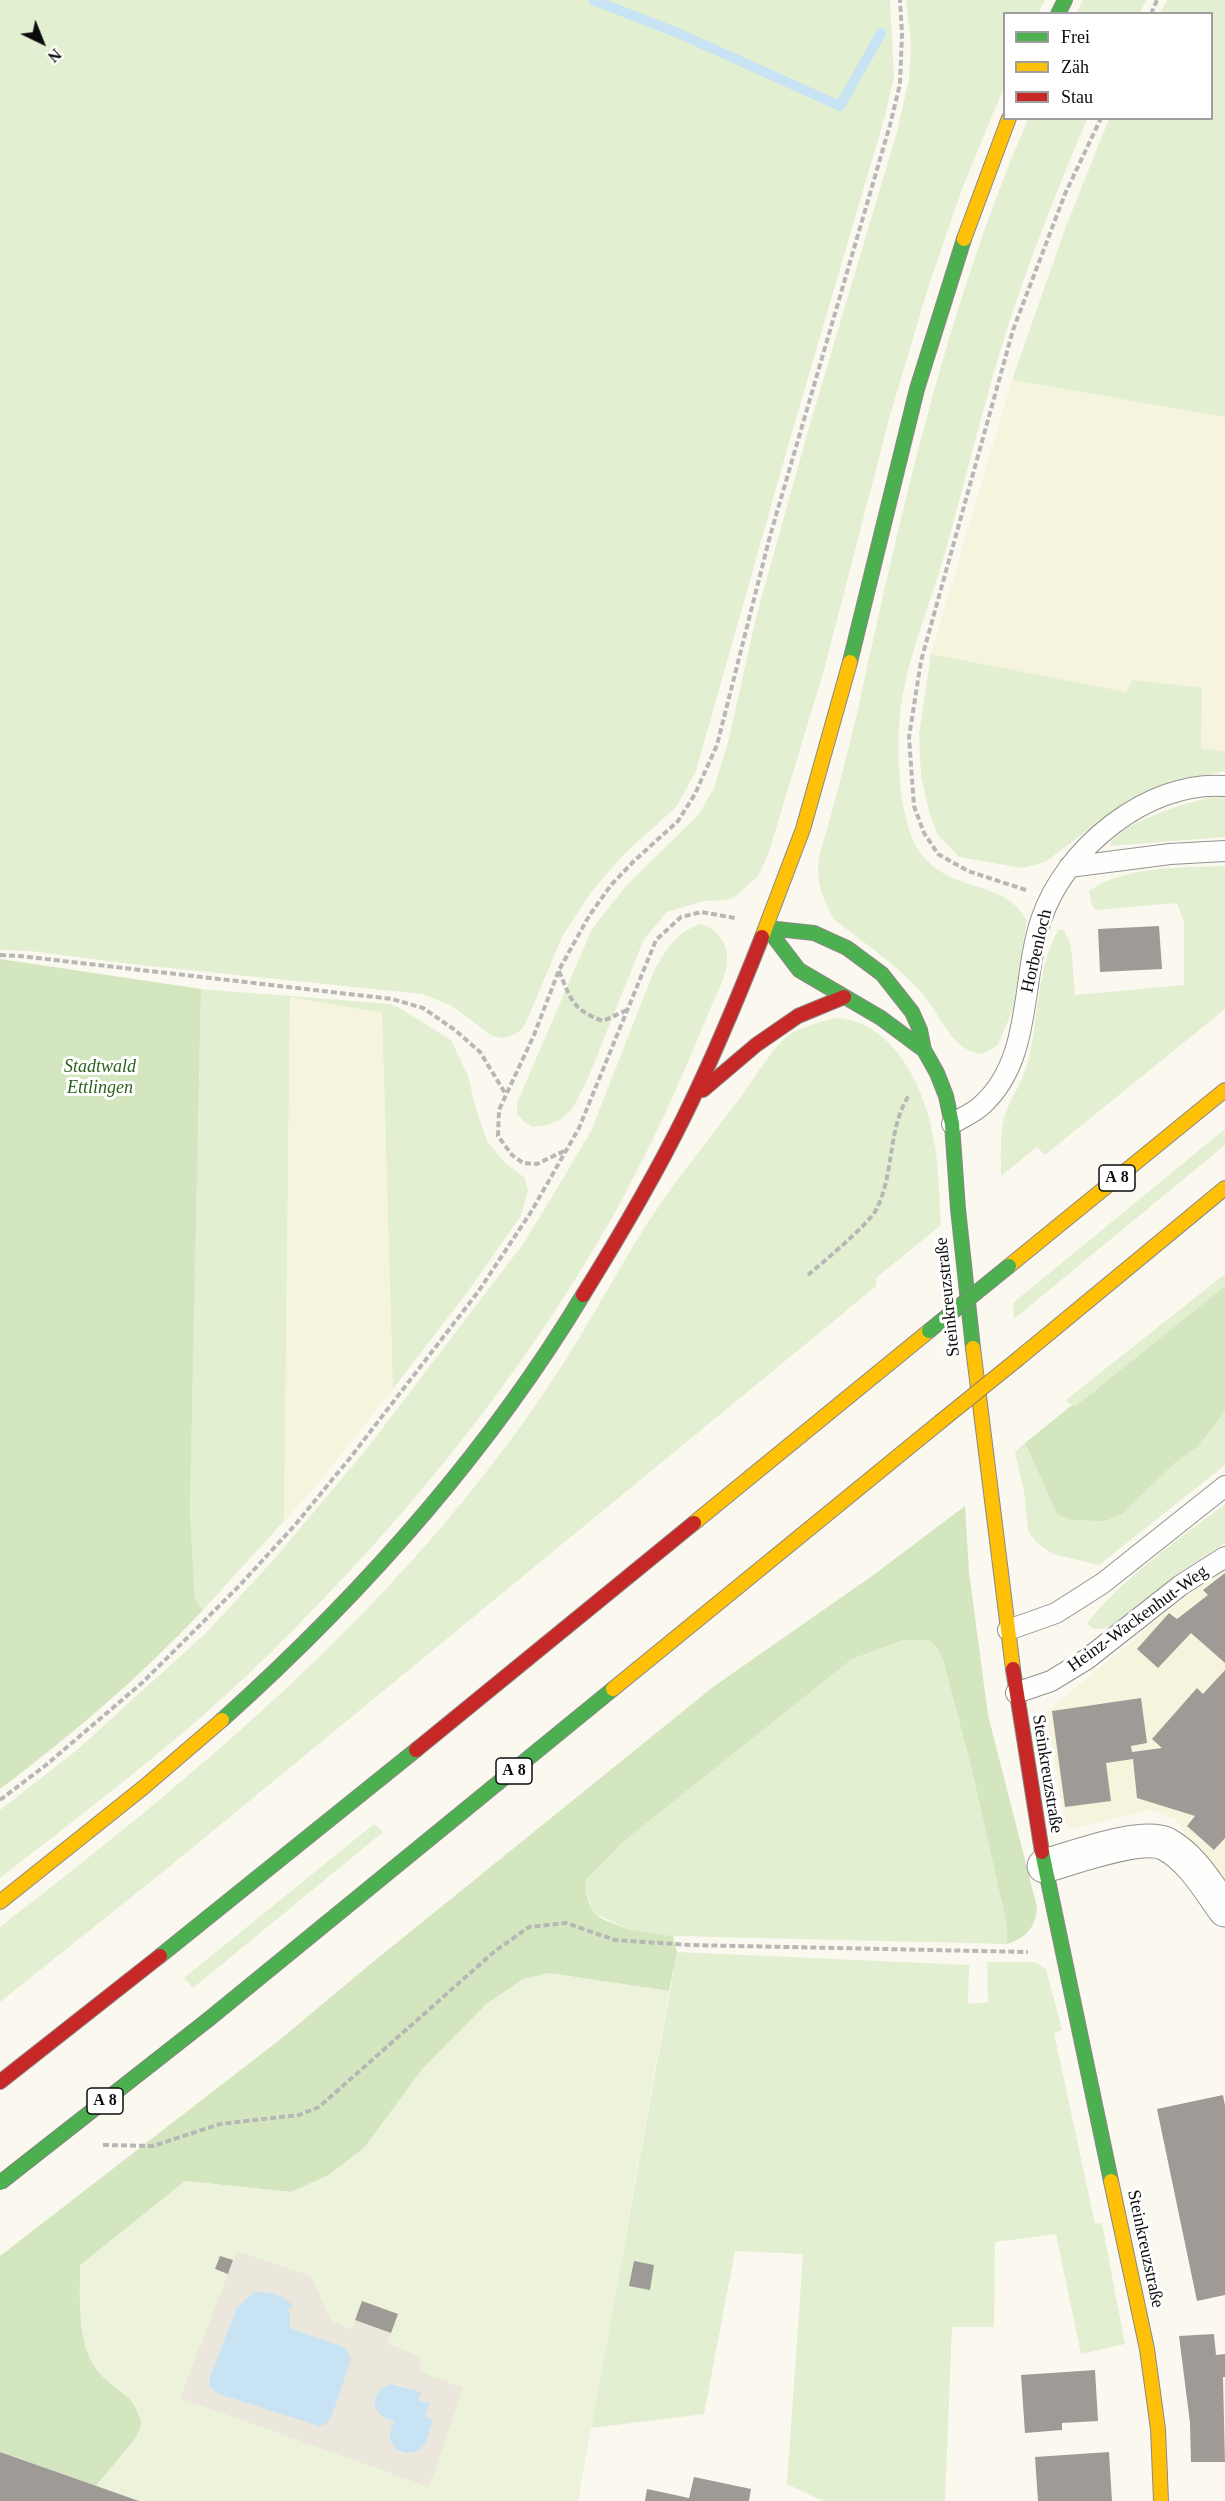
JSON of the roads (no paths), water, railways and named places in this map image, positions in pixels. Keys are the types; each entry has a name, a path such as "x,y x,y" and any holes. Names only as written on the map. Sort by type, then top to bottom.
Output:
{"main road":[{"path":"0,1902 168,1768 237,1707 327,1620 424,1514 515,1398 595,1279 650,1184 723,1036 767,928 802,832 835,718 918,387 965,233 1008,120"},
{"name":"Steinkreuzstraße","path":"767,928 799,969 881,1018 924,1050"},
{"name":"Steinkreuzstraße","path":"767,928 813,933 847,948 882,974 912,1012 920,1030 924,1050 937,1073 946,1096 952,1124 970,1340 1016,1693 1044,1866 1148,2349 1158,2429 1161,2501"},
{"path":"694,1097 756,1045 798,1016 844,997"},
{"name":"A 8","path":"0,2082 252,1883 1225,1090"},
{"name":"A 8","path":"0,2183 209,2019 1225,1188"}],"street":[{"path":"1044,1866 1132,1841 1165,1844 1192,1866 1225,1910"}],"lane":[{"name":"Horbenloch","path":"952,1124 982,1105 1007,1070 1018,1044 1040,922 1049,897 1069,867 1114,822 1143,804 1180,791 1210,785 1225,786"},
{"path":"1069,867 1170,854 1225,851"},
{"path":"1008,1630 1056,1613 1103,1583 1225,1486"},
{"name":"Heinz-Wackenhut-Weg","path":"1016,1693 1051,1681 1086,1659 1181,1585 1225,1557"}],"water":[{"path":"255,2292 276,2294 293,2306 288,2308 290,2328 346,2348 351,2359 331,2418 326,2424 319,2426 219,2394 209,2387 210,2377 237,2307"},
{"path":"391,2384 421,2392 418,2400 430,2404 425,2416 433,2419 428,2436 423,2446 414,2452 403,2452 394,2447 390,2436 394,2421 382,2416 375,2406 378,2392"}],"waterway":[{"path":"593,0 678,33 840,106 881,33"}],"park label":[{"name":"Stadtwald Ettlingen","path":"100,1077"}]}
